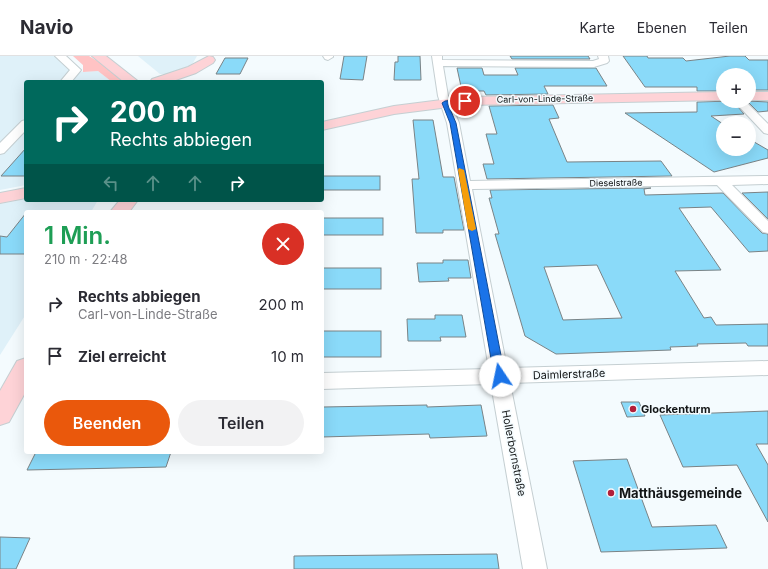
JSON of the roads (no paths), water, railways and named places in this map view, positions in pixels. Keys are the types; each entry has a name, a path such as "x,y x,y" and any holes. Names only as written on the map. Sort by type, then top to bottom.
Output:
{"street":[{"path":"60,56 76,70 67,80"},
{"path":"98,56 129,80"},
{"path":"437,59 594,64 604,61 603,56"},
{"name":"Hollerbornstraße","path":"437,59 445,103 453,123 535,569"},
{"path":"164,80 181,75 208,62"},
{"path":"182,80 208,62"},
{"path":"198,80 208,62"},
{"name":"Carl-von-Linde-Straße","path":"324,126 394,110 445,103 508,99 716,96"},
{"path":"756,96 768,96"},
{"path":"746,108 768,131"},
{"path":"0,150 24,125"},
{"name":"Dieselstraße","path":"464,185 768,180"},
{"path":"721,181 768,229"},
{"path":"0,198 24,193"},
{"name":"Daimlerstraße","path":"324,381 768,368"},
{"path":"0,414 20,391 24,376"}],"place":[{"name":"Glockenturm","path":"633,409"},
{"name":"Matthäusgemeinde","path":"611,493"}]}
